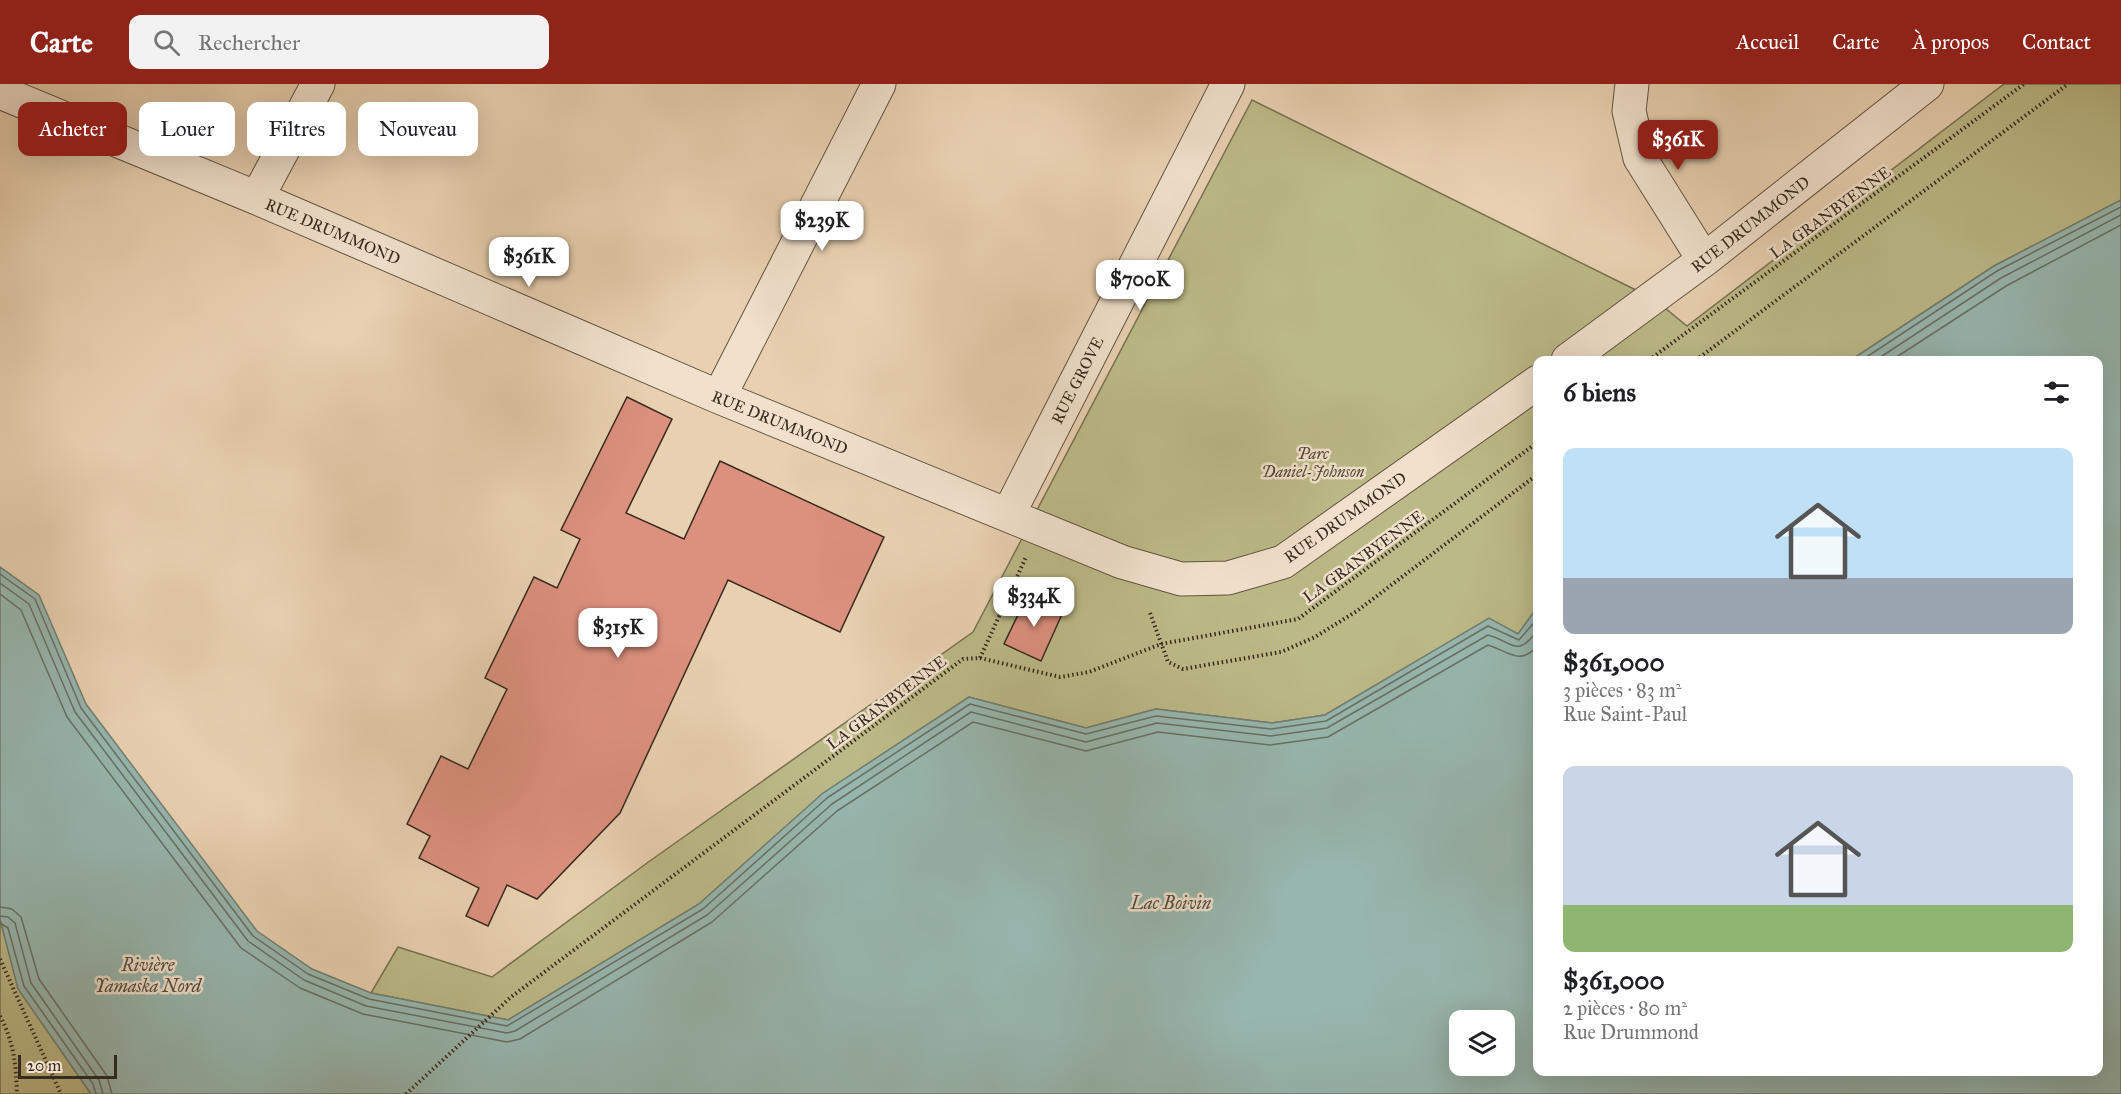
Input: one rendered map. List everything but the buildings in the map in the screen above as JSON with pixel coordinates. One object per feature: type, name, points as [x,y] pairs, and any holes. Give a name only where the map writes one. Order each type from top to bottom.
[{"type":"street","points":[[257,198],[318,84]]},
{"type":"street","points":[[719,398],[879,84]]},
{"type":"street","name":"RUE GROVE","points":[[1008,515],[1228,84]]},
{"type":"street","points":[[1632,84],[1629,111],[1640,158],[1704,260]]},
{"type":"street","name":"RUE DRUMMOND","points":[[1573,356],[1704,260],[1927,84]]},
{"type":"street","name":"RUE DRUMMOND","points":[[0,92],[257,198],[719,398],[1122,562],[1181,579],[1228,578],[1283,562],[1533,386]]},
{"type":"path","name":"LA GRANBYENNE","points":[[1654,356],[2024,84]]},
{"type":"path","points":[[1701,356],[2068,84]]},
{"type":"path","name":"LA GRANBYENNE","points":[[406,1094],[511,998],[963,659],[980,658],[1060,676],[1089,672],[1161,644],[1298,618],[1533,446]]},
{"type":"path","points":[[1150,613],[1168,662],[1182,669],[1281,652],[1315,637],[1358,610],[1533,478]]},
{"type":"path","points":[[980,658],[1029,550]]},
{"type":"path","points":[[0,959],[61,1094]]},
{"type":"path","points":[[0,1016],[9,1033],[16,1061],[16,1094]]},
{"type":"green space","name":"Parc Daniel-Johnson","points":[[2004,84],[2121,84],[2121,200],[1994,266],[1857,356],[1533,356],[1533,613],[1518,634],[1489,619],[1325,715],[1272,723],[1156,709],[1086,728],[969,697],[824,793],[699,904],[508,1020],[371,993],[398,947],[492,977],[647,863],[973,632],[1252,100],[1654,299],[1687,326]]},
{"type":"green space","points":[[0,919],[19,989],[91,1094],[0,1094]]},
{"type":"water","name":"Lac Boivin","points":[[2121,200],[2121,1094],[91,1094],[18,989],[0,919],[0,567],[39,595],[86,704],[257,931],[312,969],[371,993],[508,1020],[699,904],[823,793],[969,697],[1086,728],[1156,709],[1272,723],[1325,715],[1489,618],[1518,634],[1533,613],[1533,1076],[2103,1076],[2103,356],[1857,356],[1994,266]]},
{"type":"water label","name":"Rivière Yamaska Nord","points":[[148,975]]}]
